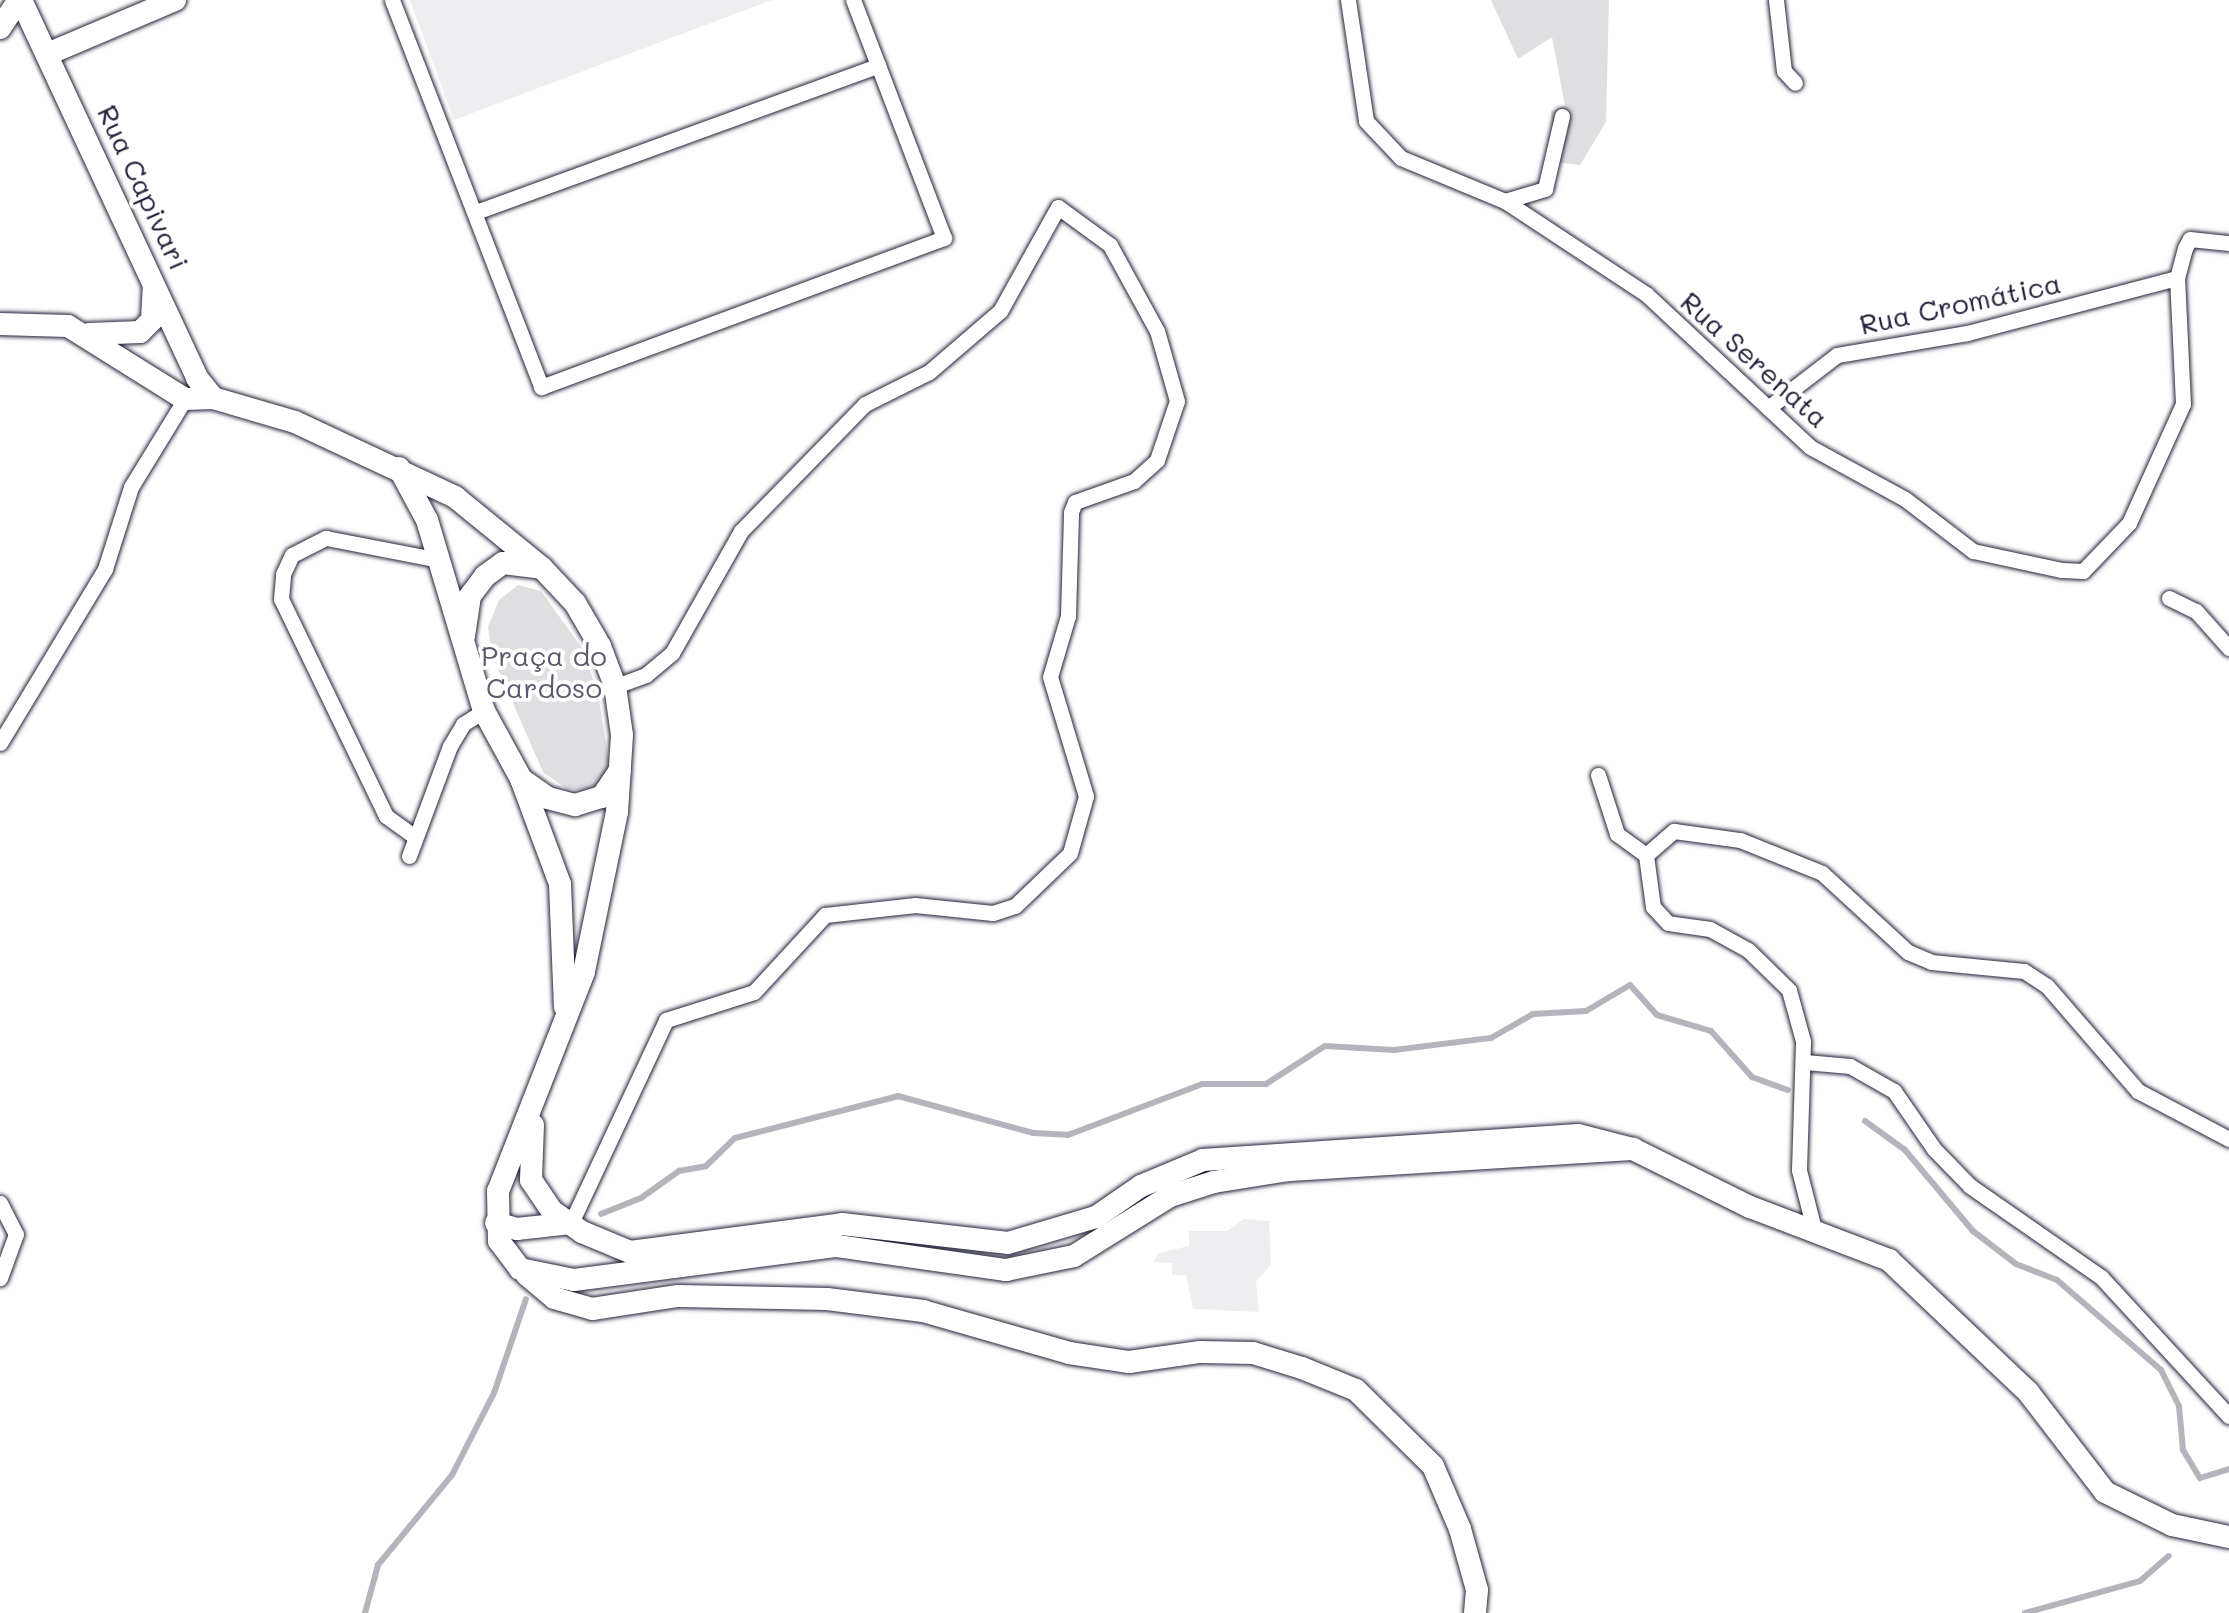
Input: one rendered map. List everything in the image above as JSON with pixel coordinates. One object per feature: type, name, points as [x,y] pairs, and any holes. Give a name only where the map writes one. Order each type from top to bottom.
[{"type":"street","points":[[0,28],[20,0]]},
{"type":"street","name":"Rua Capivari","points":[[20,0],[50,53],[196,378],[213,398]]},
{"type":"street","points":[[50,53],[175,0]]},
{"type":"street","points":[[392,0],[542,387],[944,238],[853,0]]},
{"type":"street","name":"Rua Serenata","points":[[1348,0],[1361,103],[1374,134],[1401,158],[1505,201],[1646,294],[1810,447],[1904,499],[1972,551],[2083,571],[2129,523],[2183,404],[2178,278]]},
{"type":"street","points":[[1776,0],[1784,71],[1795,83]]},
{"type":"street","points":[[476,212],[878,66]]},
{"type":"street","points":[[1505,201],[1545,189],[1562,116]]},
{"type":"street","points":[[577,1228],[666,1020],[754,992],[825,916],[915,905],[993,912],[1015,906],[1070,853],[1086,796],[1050,677],[1068,616],[1071,512],[1075,502],[1134,480],[1157,460],[1177,402],[1139,290],[1110,245],[1058,208],[1000,311],[930,372],[866,404],[741,531],[672,653],[646,674],[615,686]]},
{"type":"street","points":[[2178,278],[2190,239],[2229,242]]},
{"type":"street","points":[[86,334],[140,332],[156,304],[154,278]]},
{"type":"street","name":"Rua Cromática","points":[[1768,408],[1838,355],[1967,333],[2178,278]]},
{"type":"street","points":[[0,324],[68,326],[186,399],[213,398],[296,422],[399,468],[454,497],[542,568],[575,603],[615,686],[621,769],[598,922],[544,1076],[504,1174],[496,1223],[499,1242],[520,1269],[554,1298],[592,1309],[661,1299],[826,1300],[923,1312],[1068,1353],[1129,1362],[1200,1352],[1253,1353],[1302,1368],[1356,1390],[1434,1466],[1460,1529],[1477,1590],[1475,1613]]},
{"type":"street","points":[[0,743],[107,567],[131,487],[186,399]]},
{"type":"street","points":[[399,468],[439,560],[484,710],[521,779],[560,884],[565,1018]]},
{"type":"street","points":[[414,838],[386,816],[281,599],[292,555],[326,538],[439,560]]},
{"type":"street","points":[[464,642],[470,596],[485,576],[504,564],[542,568]]},
{"type":"street","points":[[2169,598],[2196,611],[2229,648]]},
{"type":"street","points":[[409,856],[450,746],[463,724],[484,710]]},
{"type":"street","points":[[521,779],[548,798],[575,804],[602,796],[621,769]]},
{"type":"street","points":[[1598,775],[1617,834],[1646,855]]},
{"type":"street","points":[[1814,1229],[1800,1170],[1805,1062],[1799,1017],[1780,978],[1710,929],[1668,923],[1645,889],[1646,855],[1674,831],[1740,840],[1822,874],[1908,952],[1931,962],[2024,971],[2047,986],[2138,1091],[2229,1140]]},
{"type":"street","points":[[1805,1062],[1850,1066],[1894,1091],[1934,1149],[1970,1186],[2100,1276],[2229,1416]]},
{"type":"street","points":[[544,1076],[530,1135],[530,1180],[552,1210],[625,1267]]},
{"type":"street","points":[[520,1269],[550,1280],[842,1224],[1008,1243],[1096,1217],[1141,1186],[1203,1160],[1578,1143],[1633,1149],[1750,1207],[1889,1260],[2028,1392],[2105,1492],[2172,1525],[2229,1537]]},
{"type":"street","points":[[504,1174],[530,1180]]},
{"type":"street","points":[[0,1203],[16,1234],[0,1278]]},
{"type":"street","points":[[496,1223],[517,1230],[577,1228]]},
{"type":"street","points":[[625,1267],[623,1288],[661,1299]]},
{"type":"shaded area","points":[[410,0],[772,0],[454,120]]},
{"type":"shaded area","points":[[1244,1219],[1269,1221],[1271,1265],[1256,1281],[1259,1312],[1193,1309],[1186,1275],[1172,1275],[1172,1263],[1153,1262],[1159,1253],[1189,1246],[1189,1231],[1227,1231]]},
{"type":"green space","points":[[1491,0],[1609,0],[1606,122],[1580,165],[1555,162],[1551,111],[1565,106],[1552,37],[1518,59]]},
{"type":"green space","name":"Praça do Cardoso","points":[[518,585],[541,591],[582,648],[598,693],[610,769],[591,790],[567,789],[543,772],[492,655],[488,627],[499,600]]},
{"type":"waterway","points":[[601,1214],[641,1198],[679,1171],[706,1166],[735,1138],[898,1096],[1033,1133],[1068,1135],[1202,1084],[1266,1084],[1325,1046],[1394,1050],[1491,1038],[1533,1014],[1586,1011],[1630,985],[1657,1015],[1711,1031],[1752,1077],[1788,1090]]},
{"type":"waterway","points":[[1865,1121],[1905,1150],[1973,1231],[2016,1264],[2057,1280],[2161,1370],[2179,1406],[2183,1450],[2200,1478],[2229,1469]]},
{"type":"waterway","points":[[365,1613],[378,1565],[452,1475],[494,1393],[526,1299]]},
{"type":"waterway","points":[[2025,1613],[2140,1581],[2169,1556]]}]
